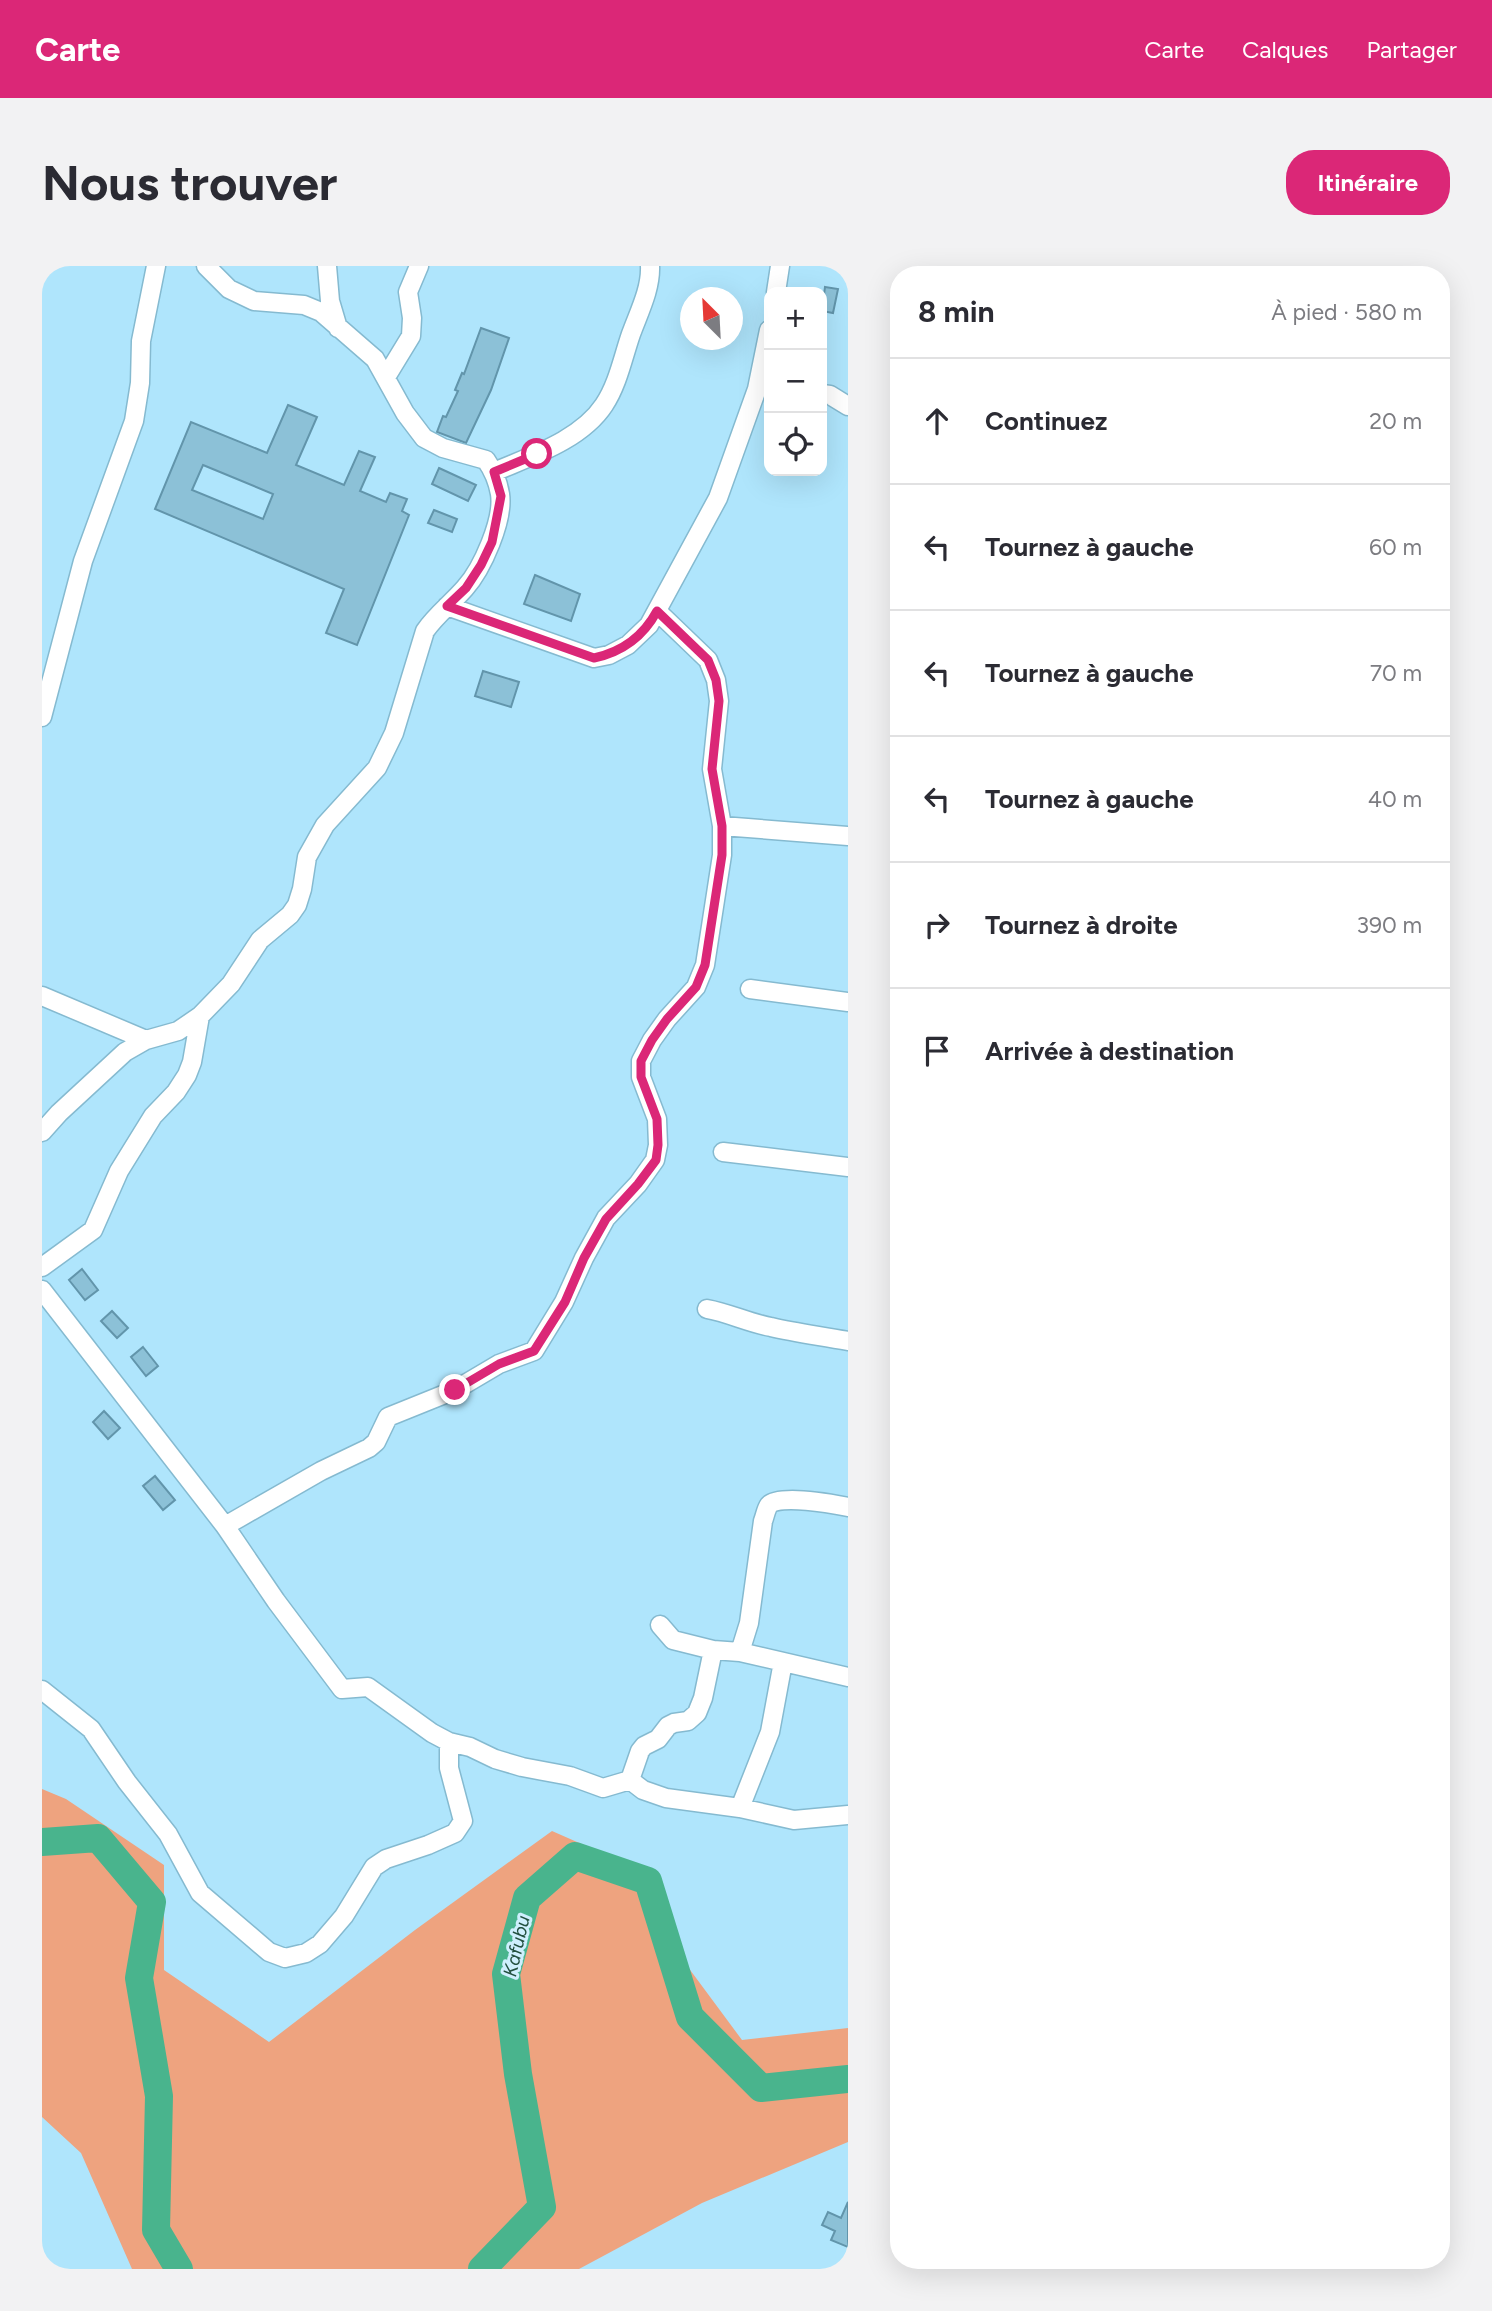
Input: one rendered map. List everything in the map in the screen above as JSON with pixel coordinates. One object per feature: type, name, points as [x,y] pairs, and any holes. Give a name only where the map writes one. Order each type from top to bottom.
[{"type":"street","points":[[42,717],[83,561],[134,421],[140,383],[141,341],[156,266]]},
{"type":"street","points":[[42,1132],[125,1052],[146,1040],[178,1031],[200,1016],[231,984],[260,940],[290,915],[297,905],[307,857],[325,825],[377,768],[394,733],[425,631],[433,619],[466,588],[481,565],[492,542],[501,496],[494,472],[486,460],[443,448],[424,438],[405,412],[375,359],[321,312],[304,305],[254,302],[229,289],[206,266]]},
{"type":"street","points":[[327,266],[330,301],[338,328]]},
{"type":"street","points":[[386,377],[411,335],[412,317],[408,292],[419,266]]},
{"type":"street","points":[[494,472],[567,438],[594,418],[614,386],[648,286],[650,266]]},
{"type":"street","points":[[777,287],[780,266]]},
{"type":"street","points":[[447,606],[594,658],[609,655],[628,645],[649,625],[718,498],[763,391],[767,350]]},
{"type":"street","points":[[827,395],[848,406]]},
{"type":"street","points":[[225,1526],[321,1471],[369,1448],[376,1442],[388,1417],[455,1390],[499,1364],[534,1351],[565,1302],[584,1258],[606,1219],[656,1160],[657,1119],[641,1077],[641,1061],[667,1019],[696,987],[705,965],[722,855],[722,826],[712,769],[719,701],[716,680],[708,660],[657,611]]},
{"type":"street","points":[[722,826],[848,836]]},
{"type":"street","points":[[750,989],[848,1002]]},
{"type":"street","points":[[42,996],[146,1040]]},
{"type":"street","points":[[42,1267],[93,1230],[119,1171],[153,1116],[187,1076],[200,1016]]},
{"type":"street","points":[[723,1152],[848,1167]]},
{"type":"street","points":[[42,1290],[225,1526],[276,1601],[342,1689],[368,1687],[432,1734],[495,1759],[570,1776],[603,1788],[630,1780]]},
{"type":"street","points":[[707,1309],[771,1327],[848,1341]]},
{"type":"street","points":[[740,1652],[749,1623],[763,1521],[768,1506],[776,1500],[791,1500],[848,1507]]},
{"type":"street","points":[[660,1625],[673,1640],[848,1676]]},
{"type":"street","points":[[630,1780],[644,1746],[658,1739],[668,1726],[688,1721],[697,1713],[703,1698],[713,1650]]},
{"type":"street","points":[[740,1808],[769,1732],[783,1662]]},
{"type":"street","points":[[42,1690],[72,1712],[98,1738],[127,1782],[168,1834],[200,1893],[269,1952],[285,1958],[306,1953],[320,1944],[344,1916],[374,1867],[386,1859],[428,1845],[460,1828],[463,1821],[449,1768],[449,1742]]},
{"type":"street","points":[[630,1780],[643,1790],[666,1798],[740,1808],[794,1820],[848,1815]]},
{"type":"shaded area","points":[[42,1789],[66,1799],[164,1865],[164,1970],[269,2042],[415,1930],[552,1831],[618,1860],[662,1932],[742,2040],[848,2028],[848,2142],[702,2203],[579,2269],[132,2269],[81,2153],[42,2117]]},
{"type":"building","points":[[827,287],[838,289],[833,313],[827,312]]},
{"type":"building","points":[[481,328],[509,338],[491,390],[466,443],[437,432],[458,391],[455,390],[462,373],[464,374]]},
{"type":"building","points":[[288,405],[317,417],[296,465],[344,485],[359,451],[375,457],[360,491],[386,502],[390,493],[407,499],[402,511],[409,515],[357,645],[326,633],[344,589],[155,509],[191,422],[267,453]],"holes":[[[203,465],[273,494],[263,519],[192,490]]]},
{"type":"building","points":[[439,468],[476,485],[468,501],[432,484]]},
{"type":"building","points":[[434,510],[457,519],[452,532],[428,523]]},
{"type":"building","points":[[535,575],[580,594],[571,621],[524,604]]},
{"type":"building","points":[[483,671],[519,682],[511,707],[475,696]]},
{"type":"building","points":[[82,1269],[98,1290],[85,1300],[69,1280]]},
{"type":"building","points":[[112,1311],[128,1328],[117,1338],[101,1321]]},
{"type":"building","points":[[143,1347],[158,1366],[146,1376],[131,1357]]},
{"type":"building","points":[[104,1411],[120,1428],[108,1439],[93,1422]]},
{"type":"building","points":[[155,1476],[175,1500],[163,1510],[143,1486]]},
{"type":"building","points":[[848,2202],[848,2247],[831,2240],[835,2231],[822,2225],[828,2212],[841,2218]]},
{"type":"waterway","name":"Kafubu","points":[[42,1842],[98,1838],[152,1902],[139,1978],[159,2096],[156,2230],[179,2269]]},
{"type":"waterway","name":"Kafubu","points":[[482,2269],[542,2207],[518,2074],[506,1974],[527,1898],[575,1856],[648,1881],[690,2017],[761,2088],[848,2079]]},
{"type":"route","points":[[455,1390],[499,1364],[534,1351],[565,1302],[584,1258],[612,1209],[638,1184],[656,1160],[657,1119],[641,1077],[641,1061],[667,1019],[696,987],[705,965],[722,855],[722,826],[712,769],[719,701],[716,680],[708,660],[657,611],[649,625],[628,645],[609,655],[594,658],[447,606],[466,588],[492,542],[501,496],[494,472],[537,454]]}]
